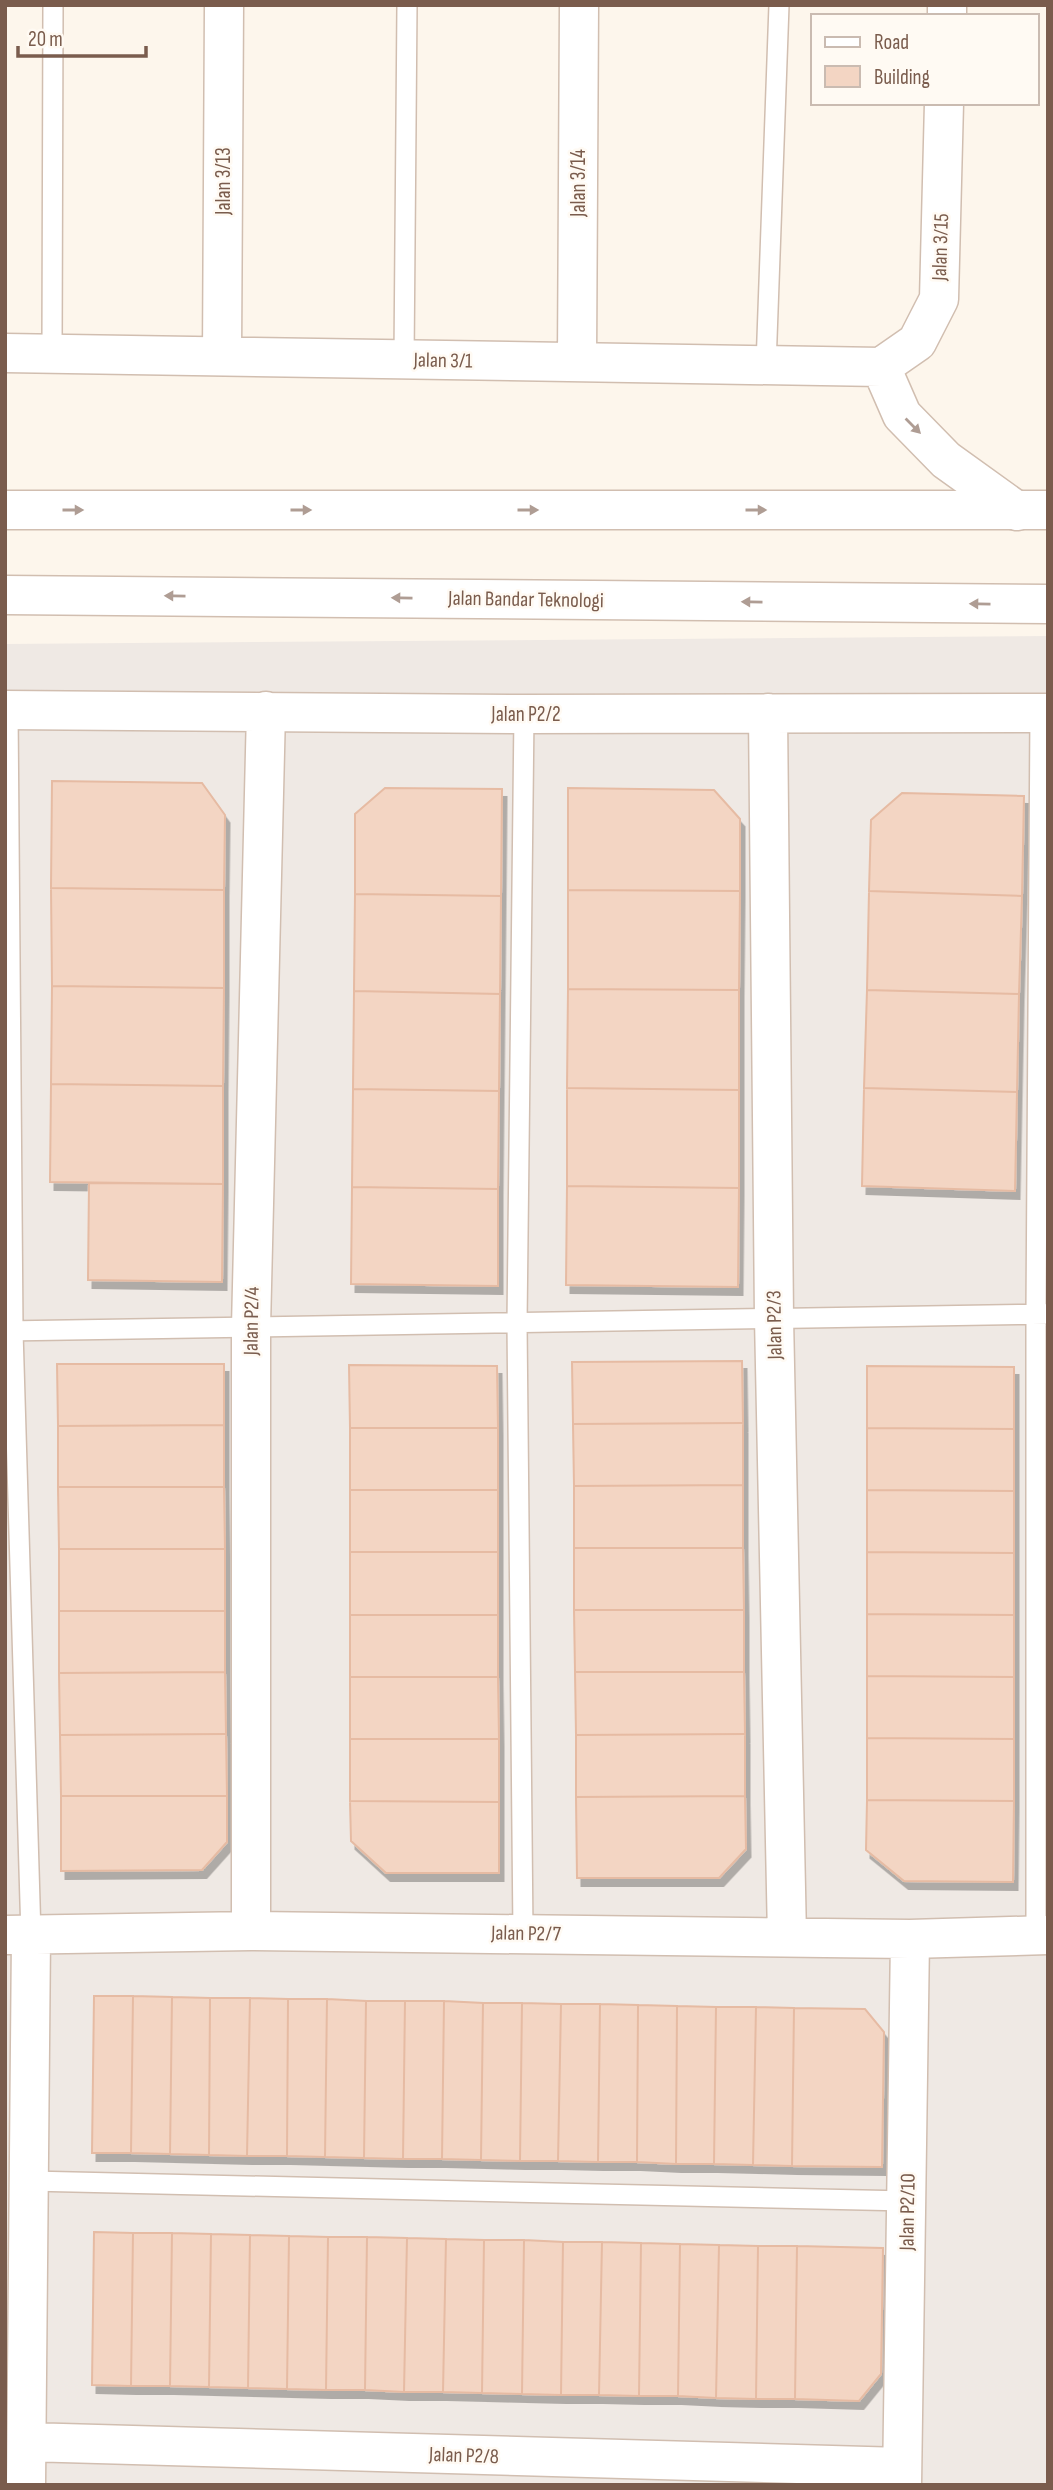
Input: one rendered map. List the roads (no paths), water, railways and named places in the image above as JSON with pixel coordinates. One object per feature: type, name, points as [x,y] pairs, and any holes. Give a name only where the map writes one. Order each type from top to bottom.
[{"type":"street","name":"Jalan 3/13","points":[[222,356],[224,5]]},
{"type":"street","name":"Jalan 3/14","points":[[578,361],[579,5]]},
{"type":"street","name":"Jalan 3/15","points":[[881,367],[917,342],[939,299],[944,105]]},
{"type":"street","name":"Jalan 3/1","points":[[5,353],[881,367]]},
{"type":"street","points":[[881,367],[902,415],[946,460],[1032,510]]},
{"type":"street","points":[[5,510],[1032,510]]},
{"type":"street","name":"Jalan Bandar Teknologi","points":[[5,595],[1048,604]]},
{"type":"street","name":"Jalan P2/2","points":[[6,710],[524,714],[1044,713]]},
{"type":"street","name":"Jalan P2/4","points":[[251,1931],[251,1326],[266,711]]},
{"type":"street","name":"Jalan P2/3","points":[[768,713],[774,1318],[787,1937]]},
{"type":"street","name":"Jalan P2/7","points":[[18,1935],[251,1931],[910,1939],[1042,1935]]},
{"type":"street","points":[[18,1935],[30,2181],[26,2485]]},
{"type":"street","name":"Jalan P2/10","points":[[902,2476],[910,1939]]},
{"type":"street","name":"Jalan P2/8","points":[[27,2442],[902,2476]]},
{"type":"lane","points":[[52,354],[53,5]]},
{"type":"lane","points":[[404,359],[407,5]]},
{"type":"lane","points":[[766,366],[779,5]]},
{"type":"lane","points":[[6,710],[9,1331],[18,1935]]},
{"type":"lane","points":[[1042,1935],[1044,713]]},
{"type":"lane","points":[[523,1933],[517,1323],[524,714]]},
{"type":"lane","points":[[9,1331],[1042,1314]]},
{"type":"lane","points":[[30,2181],[907,2201]]}]
